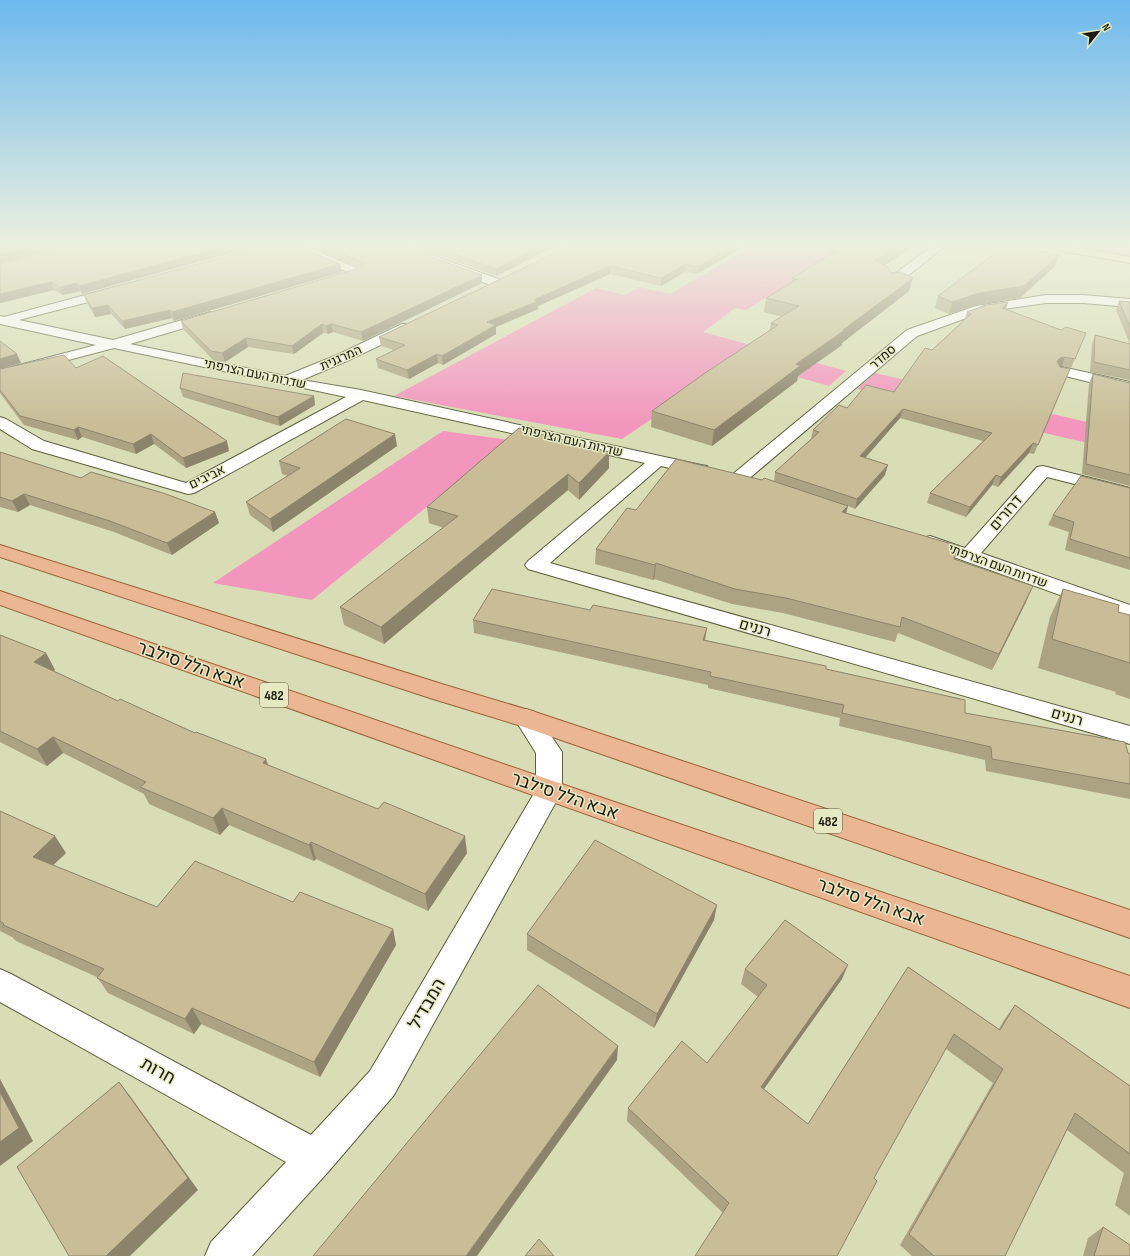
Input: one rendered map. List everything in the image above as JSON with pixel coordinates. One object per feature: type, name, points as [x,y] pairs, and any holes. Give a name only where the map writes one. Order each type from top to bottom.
[{"type":"main road","name":"482","points":[[0,551],[526,718],[1130,924]]},
{"type":"main road","name":"אבא הלל סילבר","points":[[0,598],[549,791],[1130,992]]},
{"type":"street","points":[[5,323],[64,306]]},
{"type":"street","name":"סמדר","points":[[734,477],[912,333],[981,309],[1002,306]]},
{"type":"street","points":[[0,374],[114,344],[220,313]]},
{"type":"street","name":"המרגנית","points":[[286,381],[342,358],[420,320]]},
{"type":"street","name":"שדרות העם הצרפתי","points":[[5,323],[361,395],[734,477]]},
{"type":"street","points":[[1062,371],[1130,387]]},
{"type":"street","name":"אביבים","points":[[0,422],[38,445],[188,489],[361,395]]},
{"type":"street","name":"רננים","points":[[657,460],[535,565],[1130,735]]},
{"type":"street","name":"דרורים","points":[[969,555],[1043,470],[1130,493]]},
{"type":"street","name":"שדרות העם הצרפתי","points":[[917,538],[969,555],[1130,613]]},
{"type":"street","name":"המבדיל","points":[[225,1256],[315,1159],[382,1083],[549,791],[549,752],[526,718]]},
{"type":"street","name":"חרות","points":[[0,985],[289,1142],[315,1159]]},
{"type":"shaded area","points":[[563,306],[753,306],[746,310],[735,308],[703,332],[846,371],[829,386],[738,360],[622,439],[394,396]]},
{"type":"shaded area","points":[[875,373],[1130,432],[1130,453],[857,389]]},
{"type":"shaded area","points":[[443,431],[509,440],[312,600],[213,583]]},
{"type":"building","points":[[91,306],[105,306],[92,308]]},
{"type":"building","points":[[109,306],[194,306],[172,312],[170,310],[122,321]]},
{"type":"building","points":[[233,306],[417,306],[361,332],[331,324],[326,326],[322,324],[292,346],[246,338],[222,353],[211,351],[181,321]]},
{"type":"building","points":[[445,306],[527,306],[487,322],[496,325],[442,356],[437,354],[407,370],[376,359],[405,345],[379,337]]},
{"type":"building","points":[[797,306],[876,306],[843,330],[845,330],[796,364],[800,366],[714,430],[652,411],[708,371],[778,325],[771,323],[799,306]]},
{"type":"building","points":[[984,306],[1004,306],[1002,308],[1061,330],[1066,327],[1086,333],[1075,359],[1065,357],[1060,358],[1057,361],[1060,367],[1070,369],[1038,445],[1033,443],[1001,477],[996,475],[970,507],[930,493],[992,433],[903,409],[860,456],[888,465],[857,499],[775,472],[819,432],[813,430],[839,405],[847,408],[866,385],[894,392],[925,348],[932,350],[971,314],[967,312]]},
{"type":"building","points":[[1121,306],[1130,306],[1130,327]]},
{"type":"building","points":[[1095,335],[1130,344],[1130,370],[1094,362]]},
{"type":"building","points":[[0,341],[17,354],[0,359]]},
{"type":"building","points":[[64,355],[76,368],[103,356],[227,441],[183,458],[151,434],[133,444],[78,427],[74,430],[20,416],[0,390],[0,369]]},
{"type":"building","points":[[183,373],[314,396],[278,417],[180,388]]},
{"type":"building","points":[[1093,374],[1130,383],[1130,475],[1086,464]]},
{"type":"building","points":[[346,419],[395,434],[270,519],[246,502],[300,468],[279,461]]},
{"type":"building","points":[[519,428],[609,452],[579,483],[568,474],[381,627],[340,607],[458,516],[427,507]]},
{"type":"building","points":[[0,452],[81,478],[91,472],[163,493],[215,512],[167,543],[110,521],[24,494],[12,501],[0,497]]},
{"type":"building","points":[[676,459],[762,480],[764,478],[848,506],[842,512],[959,546],[954,559],[1033,586],[999,654],[902,617],[900,627],[786,598],[735,589],[656,563],[655,565],[596,549],[627,508],[636,510]]},
{"type":"building","points":[[1081,476],[1130,488],[1130,558],[1070,539],[1074,522],[1053,515]]},
{"type":"building","points":[[492,589],[590,610],[593,605],[707,628],[703,640],[826,666],[826,669],[965,700],[965,713],[1125,742],[1128,753],[1130,754],[1130,784],[992,759],[991,747],[842,713],[844,705],[710,676],[711,672],[473,620]]},
{"type":"building","points":[[1063,589],[1119,605],[1118,612],[1130,615],[1130,663],[1052,639]]},
{"type":"building","points":[[0,635],[46,653],[34,662],[118,701],[120,699],[195,733],[196,732],[266,759],[263,763],[378,809],[384,802],[465,836],[425,894],[311,842],[309,845],[222,808],[213,818],[140,787],[146,782],[53,737],[37,749],[0,731]]},
{"type":"building","points":[[0,811],[55,836],[33,857],[157,907],[195,861],[293,902],[300,892],[393,929],[314,1062],[192,1008],[185,1019],[97,978],[104,969],[3,925],[4,924],[0,921]]},
{"type":"building","points":[[595,840],[717,905],[657,1014],[527,934]]},
{"type":"building","points":[[785,920],[848,965],[761,1087],[808,1124],[908,967],[1000,1030],[1015,1005],[1130,1086],[1130,1154],[1075,1113],[1005,1256],[934,1256],[909,1234],[1003,1069],[954,1034],[874,1178],[877,1181],[837,1256],[695,1256],[729,1203],[628,1108],[682,1041],[707,1063],[767,985],[745,969]]},
{"type":"building","points":[[538,985],[618,1046],[466,1256],[313,1256]]},
{"type":"building","points":[[119,1082],[188,1178],[106,1256],[69,1256],[17,1167]]},
{"type":"building","points":[[0,1092],[19,1128],[0,1142]]},
{"type":"building","points":[[1103,1227],[1130,1245],[1130,1256],[1094,1256]]},
{"type":"building","points":[[539,1239],[554,1256],[525,1256]]}]
